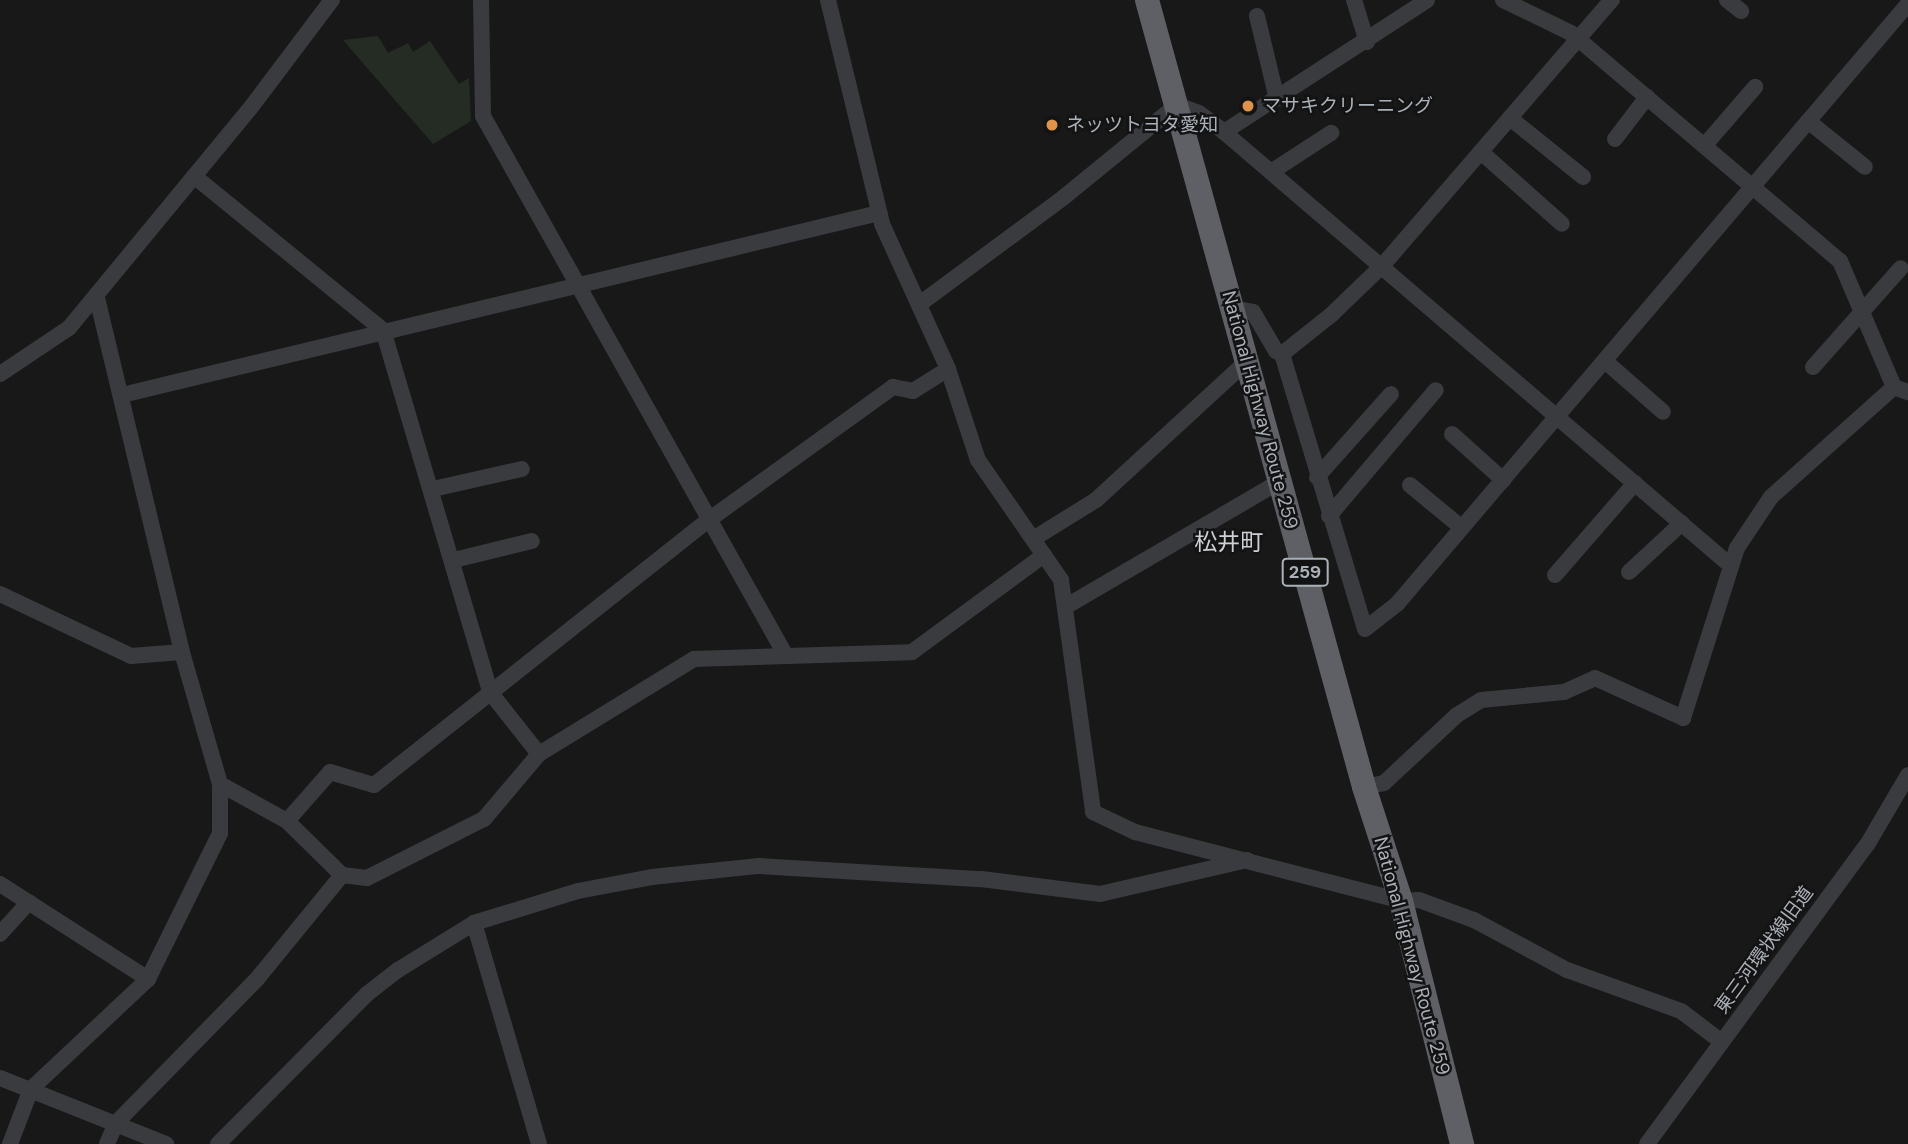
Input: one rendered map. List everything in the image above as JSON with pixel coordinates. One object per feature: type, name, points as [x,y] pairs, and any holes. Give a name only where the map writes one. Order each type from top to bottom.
[{"type":"highway","name":"National Highway Route 259","points":[[1147,0],[1364,787],[1401,901],[1462,1144]]},
{"type":"street","points":[[0,374],[69,328],[194,176],[332,0]]},
{"type":"street","points":[[828,0],[879,213],[948,369],[978,460],[1061,580],[1093,812],[1135,832],[1250,859],[1401,901],[1419,900],[1474,920],[1567,970],[1681,1011],[1722,1042]]},
{"type":"street","points":[[1354,0],[1367,42]]},
{"type":"street","points":[[1224,132],[1367,42],[1405,7],[1427,0]]},
{"type":"street","points":[[1282,354],[1382,266],[1612,0]]},
{"type":"street","points":[[1727,0],[1741,11]]},
{"type":"street","points":[[483,1],[483,116],[582,285],[786,656]]},
{"type":"street","points":[[1364,787],[1384,783],[1457,715],[1481,700],[1564,692],[1594,678],[1683,718],[1737,548],[1770,497],[1901,389],[1840,261],[1579,40],[1513,2]]},
{"type":"street","points":[[1231,308],[1253,312],[1276,351],[1282,354],[1317,459],[1317,477],[1365,629],[1397,604],[1908,4]]},
{"type":"street","points":[[1257,16],[1277,99]]},
{"type":"street","points":[[1705,145],[1755,87]]},
{"type":"street","points":[[1615,139],[1647,96]]},
{"type":"street","points":[[920,303],[1064,197],[1177,105],[1199,113],[1224,132],[1731,566]]},
{"type":"street","points":[[1510,118],[1584,177]]},
{"type":"street","points":[[1808,121],[1864,166]]},
{"type":"street","points":[[1272,172],[1331,133]]},
{"type":"street","points":[[1481,152],[1562,224]]},
{"type":"street","points":[[194,176],[383,330],[454,560],[490,692],[539,754]]},
{"type":"street","points":[[122,395],[383,330],[879,213]]},
{"type":"street","points":[[1813,367],[1901,268]]},
{"type":"street","points":[[10,1144],[31,1089],[148,979],[220,833],[220,784],[182,652],[96,295]]},
{"type":"street","points":[[1605,360],[1664,412]]},
{"type":"street","points":[[1033,539],[1096,500],[1246,362]]},
{"type":"street","points":[[287,821],[330,772],[374,785],[710,519],[893,387],[913,391],[948,369]]},
{"type":"street","points":[[1329,516],[1436,390]]},
{"type":"street","points":[[1317,477],[1391,394]]},
{"type":"street","points":[[1452,434],[1503,480]]},
{"type":"street","points":[[433,489],[522,469]]},
{"type":"street","points":[[1065,607],[1279,482]]},
{"type":"street","points":[[1555,575],[1634,483]]},
{"type":"street","points":[[1410,485],[1462,528]]},
{"type":"street","points":[[1629,572],[1682,523]]},
{"type":"street","points":[[454,560],[532,541]]},
{"type":"street","points":[[220,784],[287,821],[342,875],[367,878],[484,819],[539,754],[694,659],[912,652],[1044,555]]},
{"type":"street","points":[[0,594],[131,656],[182,652]]},
{"type":"street","name":"東三河環状線旧道","points":[[1647,1144],[1867,845],[1908,775]]},
{"type":"street","points":[[218,1144],[367,994],[426,950],[474,923],[578,891],[652,877],[759,866],[981,879],[1100,894],[1250,859]]},
{"type":"street","points":[[107,1144],[117,1123],[257,979],[342,875]]},
{"type":"street","points":[[0,884],[148,979]]},
{"type":"street","points":[[0,934],[29,902]]},
{"type":"street","points":[[474,923],[539,1144]]},
{"type":"street","points":[[0,1078],[166,1144]]},
{"type":"shaded area","points":[[378,36],[388,53],[408,43],[413,52],[430,41],[459,84],[469,78],[471,121],[433,144],[343,40]]},
{"type":"place","name":"マサキクリーニング","points":[[1248,106]]},
{"type":"place","name":"ネッツトヨタ愛知","points":[[1052,125]]},
{"type":"district","name":"松井町","points":[[1229,542]]}]
